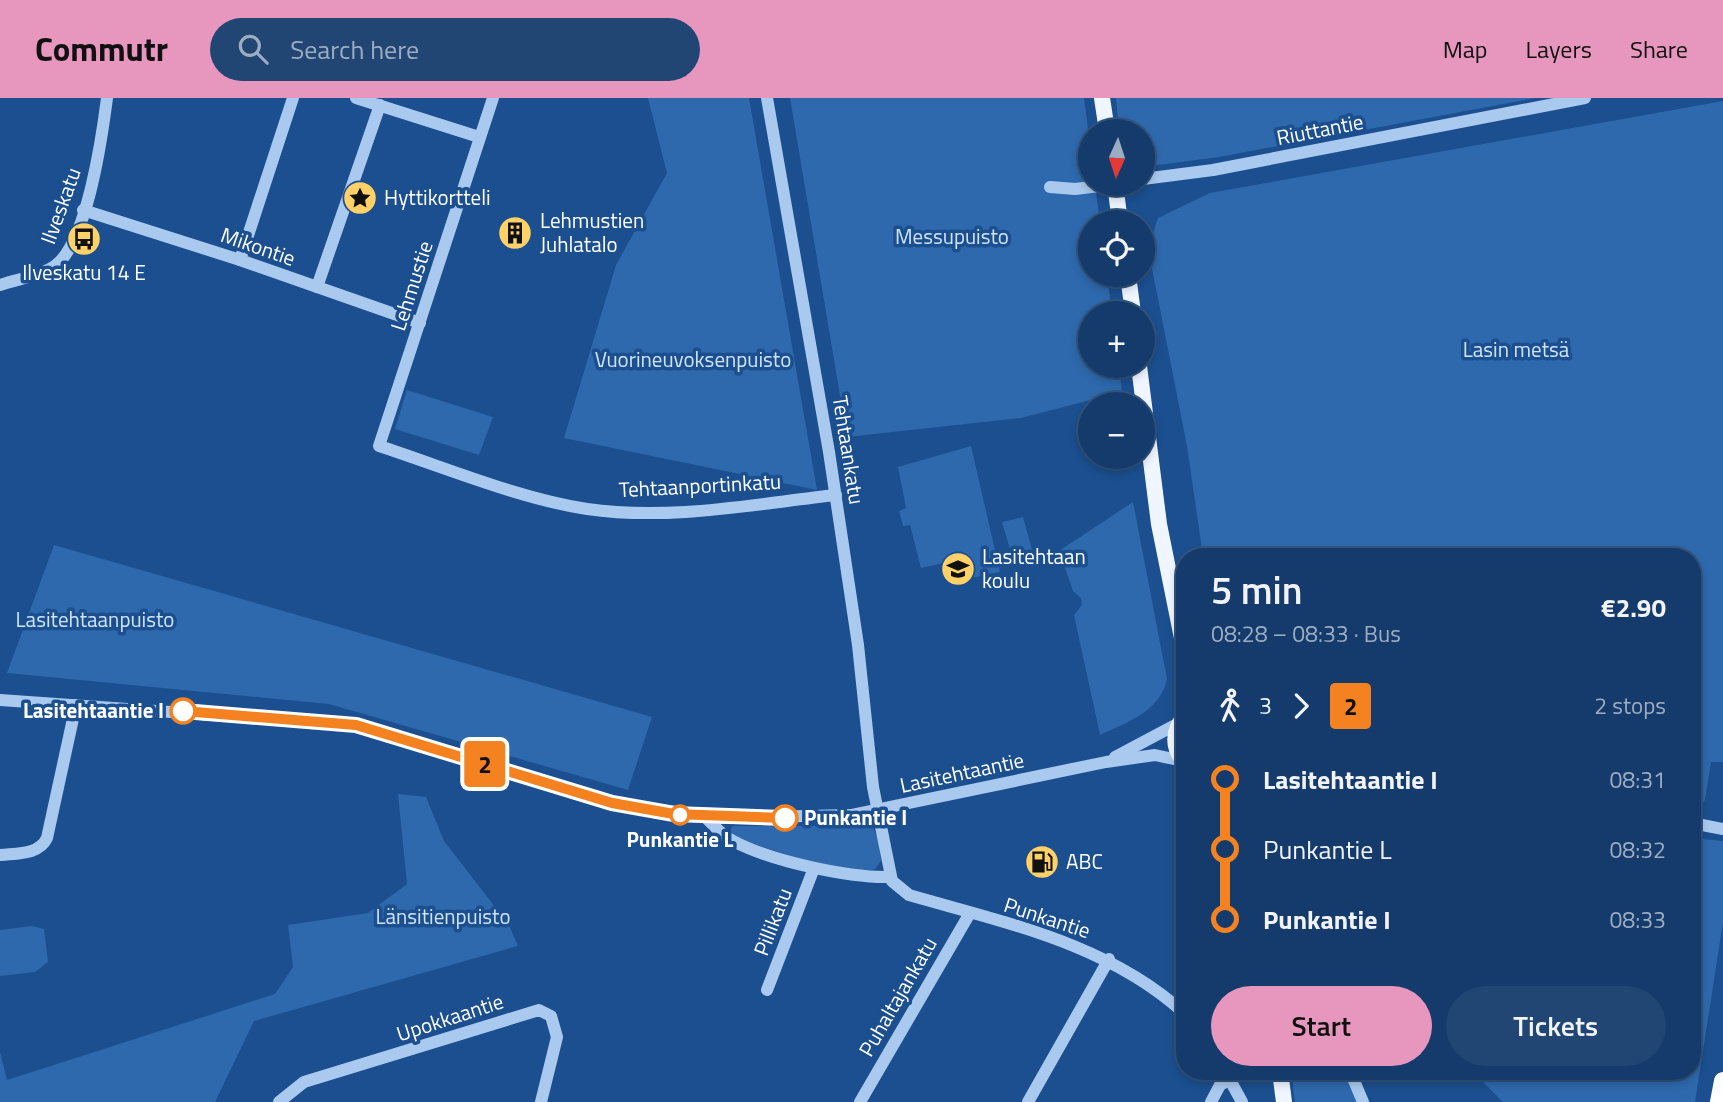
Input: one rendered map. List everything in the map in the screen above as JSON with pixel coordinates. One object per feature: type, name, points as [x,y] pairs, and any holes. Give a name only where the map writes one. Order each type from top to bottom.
[{"type":"highway","points":[[1719,1102],[1723,1081]]},
{"type":"main road","points":[[1102,98],[1105,119]]},
{"type":"main road","points":[[1141,378],[1159,524],[1176,606]]},
{"type":"main road","points":[[1281,1080],[1284,1102]]},
{"type":"street","name":"Ilveskatu","points":[[0,285],[50,270],[66,254],[83,210],[100,150],[107,98]]},
{"type":"street","points":[[240,260],[293,98]]},
{"type":"street","points":[[356,98],[479,137]]},
{"type":"street","name":"Lehmustie","points":[[379,446],[493,98]]},
{"type":"street","name":"Tehtaankatu","points":[[767,98],[836,495],[879,811]]},
{"type":"street","name":"Riuttantie","points":[[1155,177],[1213,170],[1585,98]]},
{"type":"street","points":[[317,287],[380,105]]},
{"type":"street","points":[[1050,187],[1078,189]]},
{"type":"street","name":"Mikontie","points":[[83,210],[240,260],[420,323]]},
{"type":"street","name":"Tehtaanportinkatu","points":[[379,446],[564,504],[632,513],[735,507],[836,495]]},
{"type":"street","name":"Lasitehtaantie","points":[[0,700],[356,725],[612,803],[704,817],[806,818],[879,811],[1106,762],[1156,755],[1176,760]]},
{"type":"street","points":[[0,855],[33,851],[43,846],[76,705]]},
{"type":"street","name":"Lasitehtaantie","points":[[1106,762],[1176,723]]},
{"type":"street","points":[[704,817],[736,843],[814,868],[852,876],[890,877],[879,811]]},
{"type":"street","points":[[1701,825],[1723,829]]},
{"type":"street","name":"Pillikatu","points":[[767,990],[814,868]]},
{"type":"street","name":"Punkantie","points":[[890,877],[894,886],[909,895],[1109,959],[1141,978],[1176,1007]]},
{"type":"street","name":"Puhaltajankatu","points":[[860,1102],[970,913]]},
{"type":"street","points":[[1028,1102],[1109,959]]},
{"type":"street","name":"Upokkaantie","points":[[279,1102],[304,1083],[539,1010],[551,1016],[557,1028],[541,1102]]},
{"type":"street","points":[[1211,1102],[1224,1080]]},
{"type":"street","points":[[1231,1080],[1242,1102]]},
{"type":"street","points":[[1354,1080],[1363,1102]]},
{"type":"green space","name":"Vuorineuvoksenpuisto","points":[[648,98],[749,98],[817,490],[564,438],[616,265],[667,173]]},
{"type":"green space","name":"Messupuisto","points":[[790,98],[1084,98],[1087,119],[1078,119],[1078,196],[1097,196],[1098,210],[1078,210],[1078,287],[1109,287],[1110,301],[1078,301],[1078,378],[1120,378],[1122,392],[1078,392],[1078,403],[1021,418],[847,437]]},
{"type":"green space","points":[[1116,98],[1535,98],[1219,157],[1155,165],[1155,119],[1118,119]]},
{"type":"green space","name":"Lasin metsä","points":[[1723,101],[1723,762],[1711,762],[1705,800],[1701,805],[1701,548],[1202,548],[1187,446],[1155,284],[1155,227],[1158,218],[1210,193]]},
{"type":"green space","points":[[407,390],[493,417],[479,455],[395,429]]},
{"type":"green space","points":[[971,446],[1000,572],[957,581],[952,561],[921,568],[910,525],[903,526],[899,511],[906,508],[898,467]]},
{"type":"green space","points":[[1133,502],[1167,679],[1163,690],[1150,708],[1100,735],[1074,615],[1082,605],[1081,598],[1073,591],[1059,551]]},
{"type":"green space","points":[[1023,517],[1034,557],[1014,563],[1002,522]]},
{"type":"green space","name":"Lasitehtaanpuisto","points":[[54,545],[652,717],[628,790],[329,704],[7,673]]},
{"type":"green space","name":"Länsitienpuisto","points":[[398,794],[426,797],[444,841],[509,925],[518,946],[254,1021],[215,1102],[0,1102],[0,1052],[7,1080],[275,994],[293,967],[288,925],[368,913],[407,884]]},
{"type":"green space","points":[[859,822],[871,824],[878,838],[881,861],[875,869],[865,872],[801,859],[737,839],[729,831],[733,826],[834,826]]},
{"type":"green space","points":[[1701,839],[1723,841],[1723,922],[1701,1063]]},
{"type":"green space","points":[[32,926],[44,929],[48,962],[35,972],[0,976],[0,930]]},
{"type":"green space","points":[[1292,1080],[1354,1080],[1363,1102],[1295,1102]]},
{"type":"green space","points":[[1481,1080],[1698,1080],[1695,1102],[1503,1102]]},
{"type":"bus line","name":"2","points":[[183,711],[356,725],[612,803],[716,818],[785,818]]},
{"type":"place","name":"Hyttikortteli","points":[[360,198]]},
{"type":"place","name":"Lehmustien Juhlatalo","points":[[515,233]]},
{"type":"place","name":"Ilveskatu 14 E","points":[[84,239]]},
{"type":"place","name":"Lasitehtaan koulu","points":[[958,569]]},
{"type":"place","name":"Lasitehtaantie I","points":[[183,711]]},
{"type":"place","name":"Punkantie L","points":[[680,815]]},
{"type":"place","name":"Punkantie I","points":[[785,818]]},
{"type":"place","name":"ABC","points":[[1042,862]]}]
